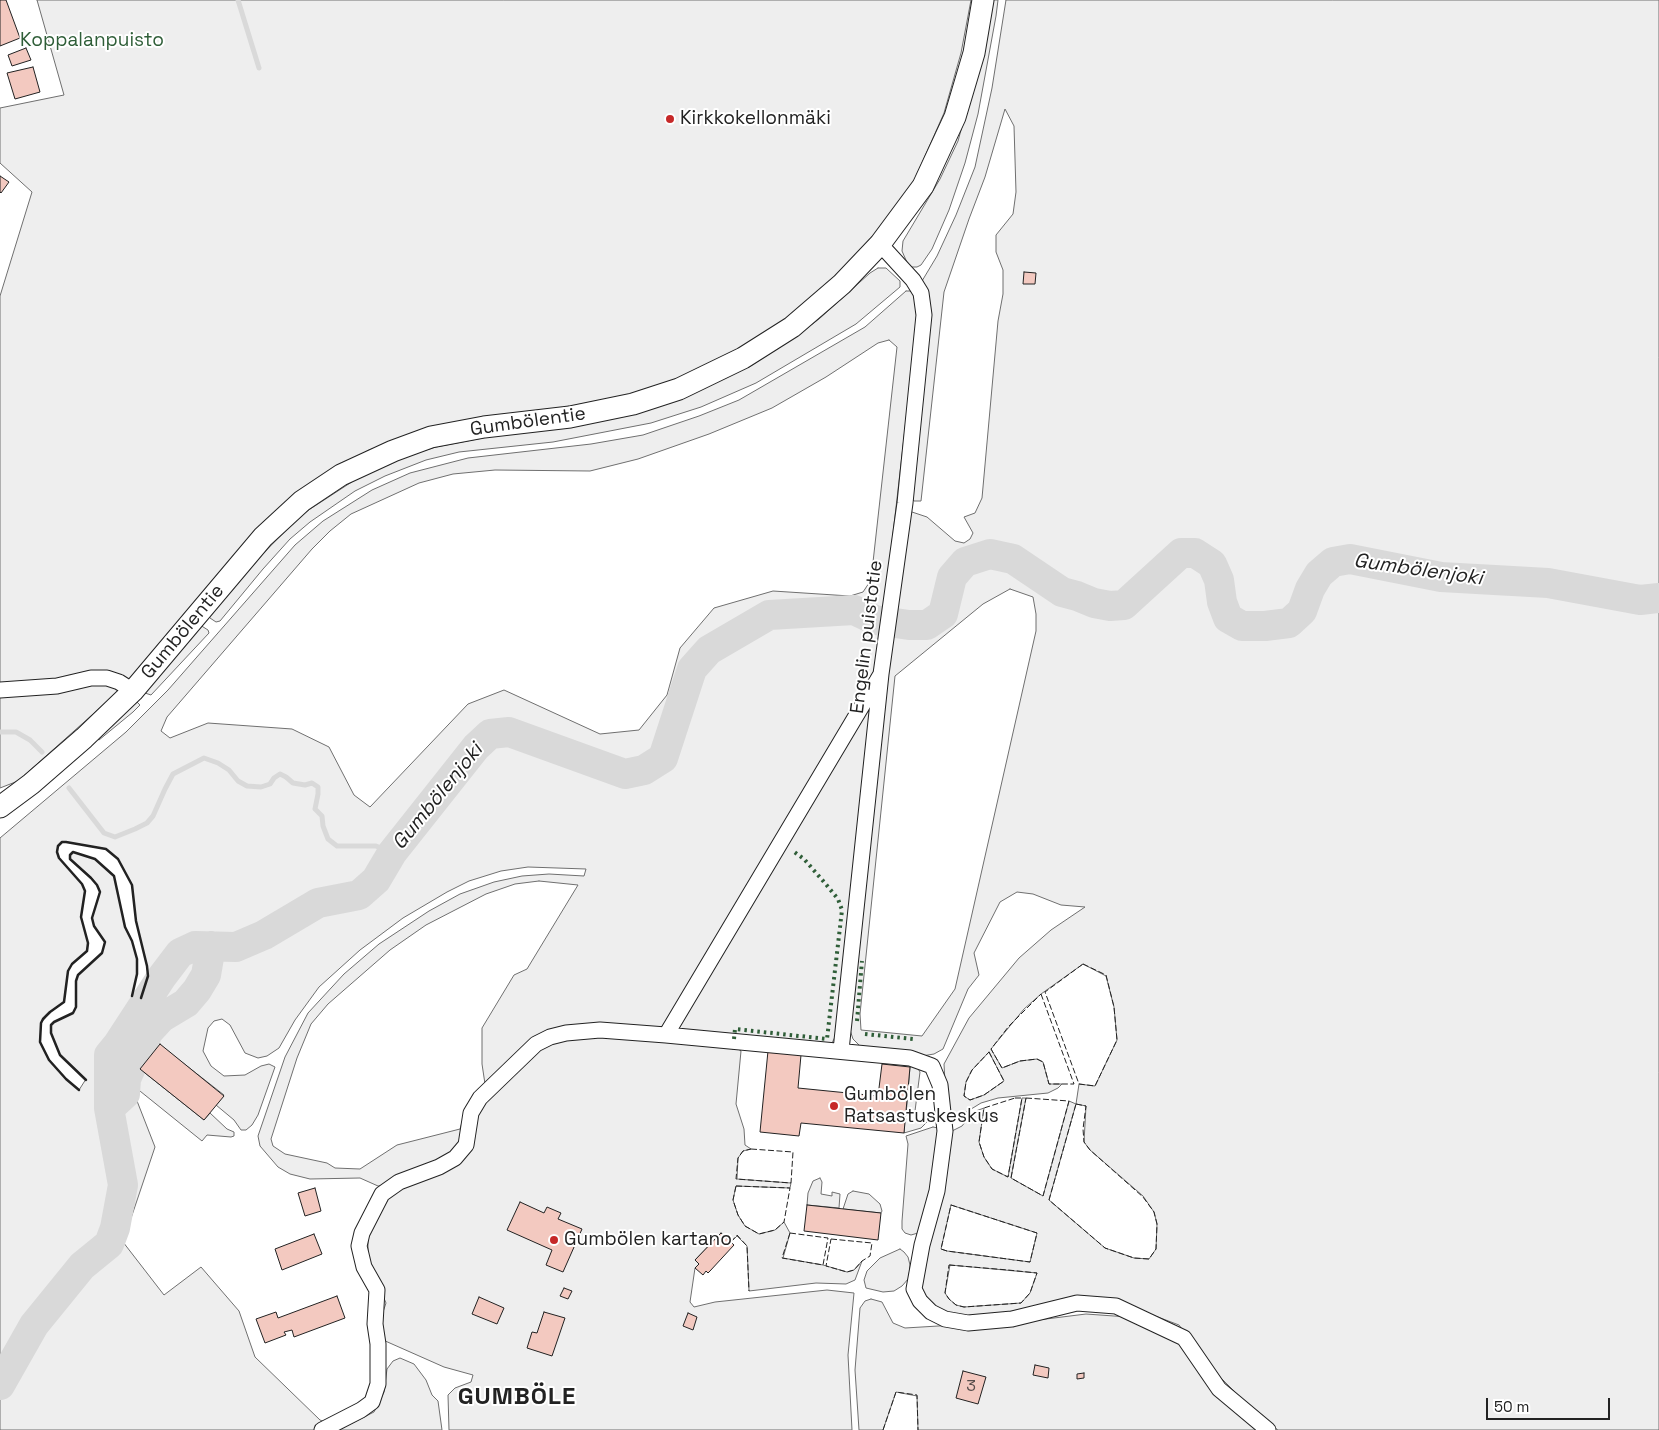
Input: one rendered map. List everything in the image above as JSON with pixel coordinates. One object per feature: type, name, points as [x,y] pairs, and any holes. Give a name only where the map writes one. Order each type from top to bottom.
[{"type":"main road","name":"Gumbölentie","points":[[0,807],[31,784],[84,738],[133,691],[263,537],[302,501],[341,475],[393,451],[431,437],[484,427],[570,417],[633,404],[679,390],[743,358],[792,328],[842,284],[880,244],[923,186],[955,117],[974,54],[982,0]]},
{"type":"street","name":"Engelin puistotie","points":[[841,1050],[881,674],[905,503],[924,315],[921,292],[913,280],[880,244]]},
{"type":"street","points":[[666,1035],[881,674]]},
{"type":"street","points":[[0,690],[57,686],[90,678],[106,678],[119,682],[133,691]]},
{"type":"street","points":[[322,1430],[361,1410],[372,1402],[378,1384],[378,1344],[375,1324],[377,1290],[364,1267],[359,1246],[362,1233],[382,1194],[399,1182],[439,1167],[455,1158],[466,1145],[471,1113],[480,1098],[536,1044],[550,1037],[566,1033],[600,1030],[841,1050],[910,1058],[932,1066],[940,1085],[945,1131],[936,1191],[922,1245],[914,1289],[920,1301],[931,1312],[945,1320],[968,1323],[1012,1319],[1077,1303],[1116,1306],[1184,1338],[1219,1389],[1268,1430]]},
{"type":"green space","name":"Koppalanpuisto","points":[[37,0],[971,0],[961,53],[944,113],[914,181],[873,238],[836,277],[786,319],[739,350],[676,380],[633,395],[571,407],[429,429],[369,450],[310,483],[261,524],[133,676],[111,698],[18,781],[0,788],[0,296],[32,192],[0,163],[0,108],[64,95]]},
{"type":"green space","points":[[991,0],[998,0],[996,16],[978,114],[965,163],[949,210],[932,249],[921,265],[909,267],[902,251],[903,241],[940,179],[958,141],[973,87]]},
{"type":"green space","points":[[1006,0],[1659,0],[1659,1430],[1278,1430],[1261,1418],[1210,1367],[1179,1325],[1118,1302],[999,1318],[940,1315],[921,1292],[920,1279],[950,1132],[962,1126],[973,1112],[984,1108],[979,1142],[984,1157],[992,1169],[1008,1177],[1022,1098],[1026,1098],[1011,1178],[1043,1196],[1069,1101],[1076,1104],[1079,1084],[1095,1086],[1117,1040],[1114,1007],[1106,976],[1083,964],[1041,994],[1024,1009],[991,1049],[1002,1068],[1020,1061],[1037,1059],[1043,1062],[1049,1084],[1062,1084],[1048,1093],[998,1098],[981,1103],[950,1122],[946,1101],[944,1064],[969,1018],[1019,958],[1051,930],[1085,907],[1061,905],[1033,894],[1017,892],[1000,902],[974,953],[979,975],[968,989],[943,1049],[934,1054],[922,1056],[861,1047],[853,1039],[849,1027],[888,665],[909,511],[927,517],[955,541],[964,543],[970,539],[973,533],[964,517],[975,513],[982,498],[998,321],[1003,294],[1003,270],[996,252],[996,235],[1013,214],[1016,192],[1014,126],[1005,109],[985,177],[944,292],[921,501],[914,501],[909,495],[922,281],[937,256],[975,167],[992,88]],"holes":[[[1010,589],[1033,597],[1036,631],[955,989],[922,1036],[861,1030],[860,1014],[895,676],[983,604]],[[989,1052],[1004,1081],[984,1095],[970,1100],[964,1096],[966,1082],[972,1070]],[[1076,1104],[1086,1106],[1084,1142],[1090,1150],[1143,1196],[1154,1212],[1157,1224],[1156,1249],[1149,1259],[1134,1258],[1105,1248],[1049,1200]],[[951,1205],[1037,1233],[1030,1262],[941,1249]],[[950,1265],[1037,1273],[1030,1293],[1021,1303],[964,1307],[956,1305],[945,1293]]]},
{"type":"green space","points":[[878,268],[886,268],[900,281],[900,287],[856,324],[756,383],[701,407],[651,423],[553,442],[459,452],[426,460],[385,476],[355,491],[310,522],[290,539],[220,621],[216,622],[208,615],[234,583],[301,515],[367,472],[406,456],[436,447],[669,402],[752,365],[791,340],[819,319]]},
{"type":"green space","points":[[906,291],[910,291],[913,294],[917,307],[917,324],[854,894],[836,1035],[832,1043],[823,1046],[733,1040],[732,1049],[737,1048],[741,1051],[736,1104],[744,1129],[745,1145],[751,1149],[743,1151],[738,1158],[737,1179],[791,1183],[790,1188],[736,1186],[733,1200],[738,1215],[745,1226],[759,1234],[775,1230],[784,1222],[790,1233],[783,1258],[823,1265],[847,1272],[854,1270],[862,1261],[855,1280],[846,1284],[816,1283],[749,1291],[747,1246],[737,1236],[731,1242],[721,1233],[695,1260],[699,1264],[695,1268],[690,1302],[694,1307],[715,1302],[827,1290],[854,1293],[848,1355],[852,1430],[449,1430],[448,1395],[455,1388],[471,1382],[473,1375],[444,1367],[383,1340],[381,1318],[386,1303],[368,1260],[368,1236],[387,1201],[382,1186],[360,1178],[310,1179],[290,1174],[278,1167],[260,1146],[258,1136],[285,1057],[308,1013],[344,974],[379,944],[429,911],[460,894],[494,882],[522,876],[549,874],[584,876],[586,869],[528,867],[501,871],[469,881],[403,918],[360,950],[319,987],[295,1020],[279,1048],[267,1056],[258,1058],[245,1053],[230,1025],[222,1019],[214,1021],[208,1028],[203,1051],[211,1066],[224,1076],[245,1075],[261,1066],[269,1064],[275,1067],[258,1115],[252,1125],[246,1130],[241,1130],[234,1120],[216,1105],[224,1095],[160,1045],[140,1069],[204,1120],[210,1113],[227,1129],[234,1132],[234,1136],[207,1135],[202,1141],[130,1083],[155,1147],[123,1242],[164,1295],[201,1267],[239,1311],[255,1357],[320,1420],[340,1429],[374,1412],[384,1392],[387,1369],[393,1361],[400,1358],[414,1364],[426,1380],[432,1395],[438,1401],[442,1430],[0,1430],[0,838],[126,732],[168,690],[295,545],[323,521],[372,490],[410,473],[468,458],[591,444],[643,435],[739,400],[865,327]],"holes":[[[889,340],[897,347],[871,580],[863,592],[850,596],[773,591],[714,608],[680,648],[667,695],[639,730],[600,734],[504,690],[468,704],[370,807],[354,795],[329,747],[292,729],[208,723],[170,738],[161,731],[167,717],[312,549],[351,514],[419,483],[453,474],[495,470],[590,471],[638,459],[709,434],[772,408],[826,377],[878,343]],[[62,842],[66,842],[106,849],[118,859],[132,885],[136,921],[148,976],[141,998],[132,996],[137,974],[137,959],[132,941],[125,927],[114,876],[95,859],[73,852],[70,855],[70,859],[92,878],[100,891],[92,918],[94,926],[105,942],[102,953],[78,975],[76,981],[76,1007],[73,1013],[51,1025],[51,1033],[60,1055],[86,1079],[79,1090],[49,1060],[40,1042],[41,1023],[50,1012],[64,1002],[68,971],[72,964],[87,951],[88,943],[81,917],[85,891],[82,884],[59,858],[58,846]],[[539,881],[578,885],[527,969],[514,975],[482,1028],[482,1064],[485,1084],[467,1106],[460,1129],[397,1145],[360,1169],[335,1168],[327,1163],[285,1154],[273,1146],[271,1139],[297,1058],[311,1024],[328,1004],[390,950],[426,925],[486,894],[515,884]]]},
{"type":"green space","points":[[200,625],[208,630],[209,633],[151,695],[145,693],[144,691]]},
{"type":"green space","points":[[136,701],[140,705],[133,712],[99,740],[96,738]]},
{"type":"green space","points":[[910,1067],[917,1067],[920,1072],[915,1111],[906,1115]]},
{"type":"green space","points":[[905,1119],[927,1122],[921,1128],[904,1133]]},
{"type":"green space","points":[[933,1127],[938,1128],[936,1172],[918,1233],[911,1235],[905,1233],[902,1229],[908,1144],[906,1136]]},
{"type":"green space","points":[[820,1178],[822,1182],[821,1194],[832,1196],[832,1192],[840,1194],[839,1208],[807,1205],[808,1193],[813,1181]]},
{"type":"green space","points":[[853,1191],[869,1194],[880,1204],[881,1213],[843,1209],[848,1194]]},
{"type":"green space","points":[[900,1249],[908,1257],[910,1265],[909,1278],[894,1291],[883,1292],[866,1288],[864,1280],[867,1271],[880,1258]]},
{"type":"green space","points":[[871,1299],[882,1302],[893,1323],[905,1328],[1038,1320],[1086,1314],[1128,1317],[1177,1339],[1259,1430],[918,1430],[917,1396],[896,1392],[883,1430],[859,1430],[855,1370],[860,1308],[865,1301]]},
{"type":"building","points":[[0,0],[6,0],[20,38],[0,46]]},
{"type":"building","points":[[26,48],[31,60],[12,66],[8,55]]},
{"type":"building","points":[[33,67],[40,92],[15,99],[7,73]]},
{"type":"building","points":[[0,176],[9,182],[1,193],[0,192]]},
{"type":"building","points":[[1024,272],[1036,273],[1035,284],[1023,284]]},
{"type":"building","points":[[160,1044],[224,1096],[204,1120],[140,1069]]},
{"type":"building","points":[[768,1051],[801,1055],[798,1088],[878,1096],[882,1064],[910,1067],[904,1133],[801,1123],[799,1136],[760,1132]]},
{"type":"building","points":[[315,1188],[321,1211],[305,1216],[298,1193]]},
{"type":"building","name":"Gumbölen kartano","points":[[520,1202],[544,1213],[547,1207],[561,1213],[558,1219],[582,1229],[563,1272],[546,1265],[552,1250],[507,1230]]},
{"type":"building","points":[[807,1205],[881,1213],[878,1240],[804,1231]]},
{"type":"building","points":[[721,1233],[734,1245],[708,1273],[706,1271],[703,1275],[695,1268],[699,1264],[695,1260]]},
{"type":"building","points":[[314,1234],[322,1254],[282,1270],[275,1249]]},
{"type":"building","points":[[564,1288],[572,1291],[568,1299],[560,1296]]},
{"type":"building","points":[[337,1296],[345,1318],[294,1337],[292,1330],[284,1332],[286,1335],[265,1343],[256,1319],[276,1312],[278,1318]]},
{"type":"building","points":[[479,1297],[504,1308],[497,1324],[472,1314]]},
{"type":"building","points":[[544,1312],[565,1318],[552,1356],[527,1348],[532,1332],[537,1333]]},
{"type":"building","points":[[688,1313],[697,1317],[693,1330],[683,1326]]},
{"type":"building","points":[[1035,1365],[1049,1368],[1048,1378],[1033,1375]]},
{"type":"building","points":[[963,1371],[986,1377],[978,1404],[956,1398]]},
{"type":"building","points":[[1084,1373],[1084,1378],[1077,1379],[1077,1374]]},
{"type":"waterway","points":[[238,0],[259,68]]},
{"type":"waterway","name":"Gumbölenjoki","points":[[0,1385],[34,1325],[82,1266],[109,1244],[115,1228],[123,1185],[109,1108],[109,1055],[161,978],[180,953],[195,946],[236,947],[264,935],[318,903],[359,895],[376,880],[392,853],[476,747],[490,734],[509,732],[625,774],[644,770],[663,758],[692,669],[709,650],[769,615],[854,610],[875,620],[909,625],[927,625],[943,614],[952,577],[965,562],[990,554],[1013,559],[1062,592],[1094,603],[1110,606],[1124,605],[1181,553],[1195,553],[1212,564],[1219,580],[1222,602],[1228,618],[1242,626],[1289,623],[1302,611],[1310,589],[1319,574],[1333,562],[1350,559],[1441,577],[1548,583],[1640,600],[1659,598]]},
{"type":"waterway","points":[[0,732],[16,732],[30,740],[42,752]]},
{"type":"waterway","points":[[69,788],[104,833],[115,837],[147,823],[153,816],[173,774],[204,758],[218,763],[229,770],[238,781],[247,786],[261,787],[270,784],[280,774],[293,783],[305,785],[312,783],[318,787],[315,809],[322,816],[323,826],[328,839],[337,846],[376,846],[392,853]]},
{"type":"waterway","points":[[112,1106],[125,1094],[126,1079],[149,1031],[161,1018],[186,1003],[197,990],[206,975],[211,946]]},
{"type":"hedge","points":[[734,1039],[735,1029],[827,1039],[842,910],[838,899],[824,882],[804,859],[793,851]]},
{"type":"hedge","points":[[857,1021],[862,961]]},
{"type":"hedge","points":[[865,1034],[913,1039]]},
{"type":"fence","points":[[1083,964],[1106,975],[1114,1007],[1117,1040],[1095,1086],[1079,1084],[1045,992],[1083,964]]},
{"type":"fence","points":[[1041,994],[1074,1084],[1049,1084],[1043,1062],[1037,1059],[1020,1061],[1002,1068],[991,1049],[1009,1026],[1041,994]]},
{"type":"fence","points":[[989,1052],[1004,1081],[984,1095],[970,1100],[964,1096],[966,1082],[972,1070],[989,1052]]},
{"type":"fence","points":[[1015,1098],[1022,1098],[1008,1177],[992,1169],[984,1157],[979,1142],[984,1108],[1015,1098]]},
{"type":"fence","points":[[1026,1098],[1069,1101],[1043,1196],[1011,1178],[1026,1098]]},
{"type":"fence","points":[[1076,1104],[1086,1106],[1083,1129],[1084,1142],[1090,1150],[1143,1197],[1154,1212],[1157,1224],[1156,1249],[1149,1259],[1134,1258],[1105,1248],[1049,1200],[1076,1104]]},
{"type":"fence","points":[[751,1149],[793,1152],[791,1183],[736,1179],[738,1158],[743,1151],[751,1149]]},
{"type":"fence","points":[[736,1186],[790,1188],[784,1222],[775,1230],[759,1234],[745,1226],[738,1215],[733,1200],[736,1186]]},
{"type":"fence","points":[[951,1205],[1037,1233],[1030,1262],[941,1249],[951,1205]]},
{"type":"fence","points":[[790,1233],[828,1238],[823,1265],[782,1258],[790,1233]]},
{"type":"fence","points":[[731,1242],[737,1235],[747,1246],[749,1291]]},
{"type":"fence","points":[[831,1239],[872,1243],[870,1256],[862,1261],[854,1270],[847,1272],[826,1266],[831,1239]]},
{"type":"fence","points":[[949,1265],[1008,1270],[1037,1273],[1030,1293],[1021,1303],[964,1307],[956,1305],[945,1293],[949,1265]]},
{"type":"fence","points":[[883,1430],[896,1392],[917,1395],[918,1430]]},
{"type":"wall","points":[[79,1090],[49,1060],[40,1042],[41,1023],[50,1012],[64,1002],[68,971],[72,964],[87,951],[88,943],[81,917],[85,891],[82,884],[59,858],[58,846],[62,842],[106,849],[118,859],[132,885],[136,921],[148,976],[141,998]]},
{"type":"wall","points":[[86,1080],[60,1055],[51,1033],[51,1025],[54,1022],[73,1013],[76,1007],[76,981],[78,975],[102,953],[105,942],[94,926],[92,918],[100,892],[91,878],[70,859],[70,855],[73,852],[95,859],[114,876],[125,927],[132,941],[137,959],[137,974],[132,996]]},
{"type":"place","name":"Kirkkokellonmäki","points":[[670,119]]},
{"type":"place","name":"Gumbölen Ratsastuskeskus","points":[[834,1106]]},
{"type":"place","name":"Gumbölen kartano","points":[[554,1240]]},
{"type":"district","name":"GUMBÖLE","points":[[517,1397]]}]
